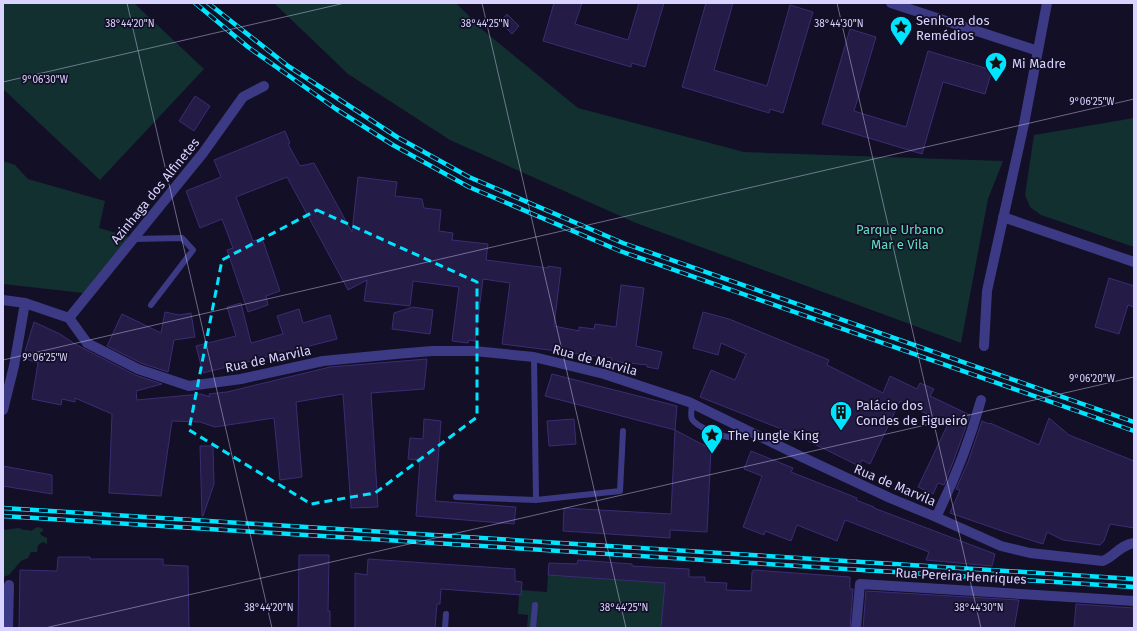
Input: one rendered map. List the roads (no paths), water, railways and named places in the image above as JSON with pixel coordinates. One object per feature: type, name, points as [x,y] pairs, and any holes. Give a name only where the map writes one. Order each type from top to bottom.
[{"type":"street","points":[[891,3],[918,8],[1038,51]]},
{"type":"street","points":[[984,346],[987,291],[1024,124],[1047,3]]},
{"type":"street","name":"Azinhaga dos Alfinetes","points":[[69,318],[203,153],[243,97],[264,86]]},
{"type":"street","points":[[1003,217],[1134,262]]},
{"type":"street","points":[[3,300],[25,303],[69,318]]},
{"type":"street","points":[[3,410],[14,366],[25,303]]},
{"type":"street","name":"Rua de Marvila","points":[[69,318],[87,343],[138,369],[189,386],[241,379],[323,360],[432,351],[474,351],[534,357],[604,374],[692,404],[890,498],[936,516],[1001,546],[1030,554],[1103,561],[1113,556],[1123,546],[1134,543]]},
{"type":"street","points":[[936,516],[950,489],[975,421],[981,400]]},
{"type":"street","points":[[8,628],[9,584]]},
{"type":"street","name":"Rua Pereira Henriques","points":[[856,628],[860,584],[1106,598],[1134,601]]},
{"type":"lane","points":[[134,239],[182,238],[193,250],[151,305]]},
{"type":"lane","points":[[534,357],[536,500]]},
{"type":"lane","points":[[692,404],[691,415],[696,424],[730,438],[737,437],[743,429]]},
{"type":"lane","points":[[456,497],[536,500],[620,491],[623,431]]},
{"type":"lane","points":[[533,628],[534,605]]},
{"type":"lane","points":[[445,628],[446,614]]},
{"type":"railway","points":[[195,3],[248,47],[336,109],[393,145],[469,187],[620,251],[1134,431]]},
{"type":"railway","points":[[208,3],[288,66],[397,137],[469,177],[623,243],[1134,422]]},
{"type":"railway","points":[[3,508],[1134,579]]},
{"type":"railway","points":[[3,516],[1134,587]]},
{"type":"place","name":"Senhora dos Remédios","points":[[901,46]]},
{"type":"place","name":"Mi Madre","points":[[996,82]]},
{"type":"place","name":"Palácio dos Condes de Figueiró","points":[[841,432]]},
{"type":"place","name":"The Jungle King","points":[[712,454]]},
{"type":"park label","name":"Parque Urbano Mar e Vila","points":[[900,236]]}]
